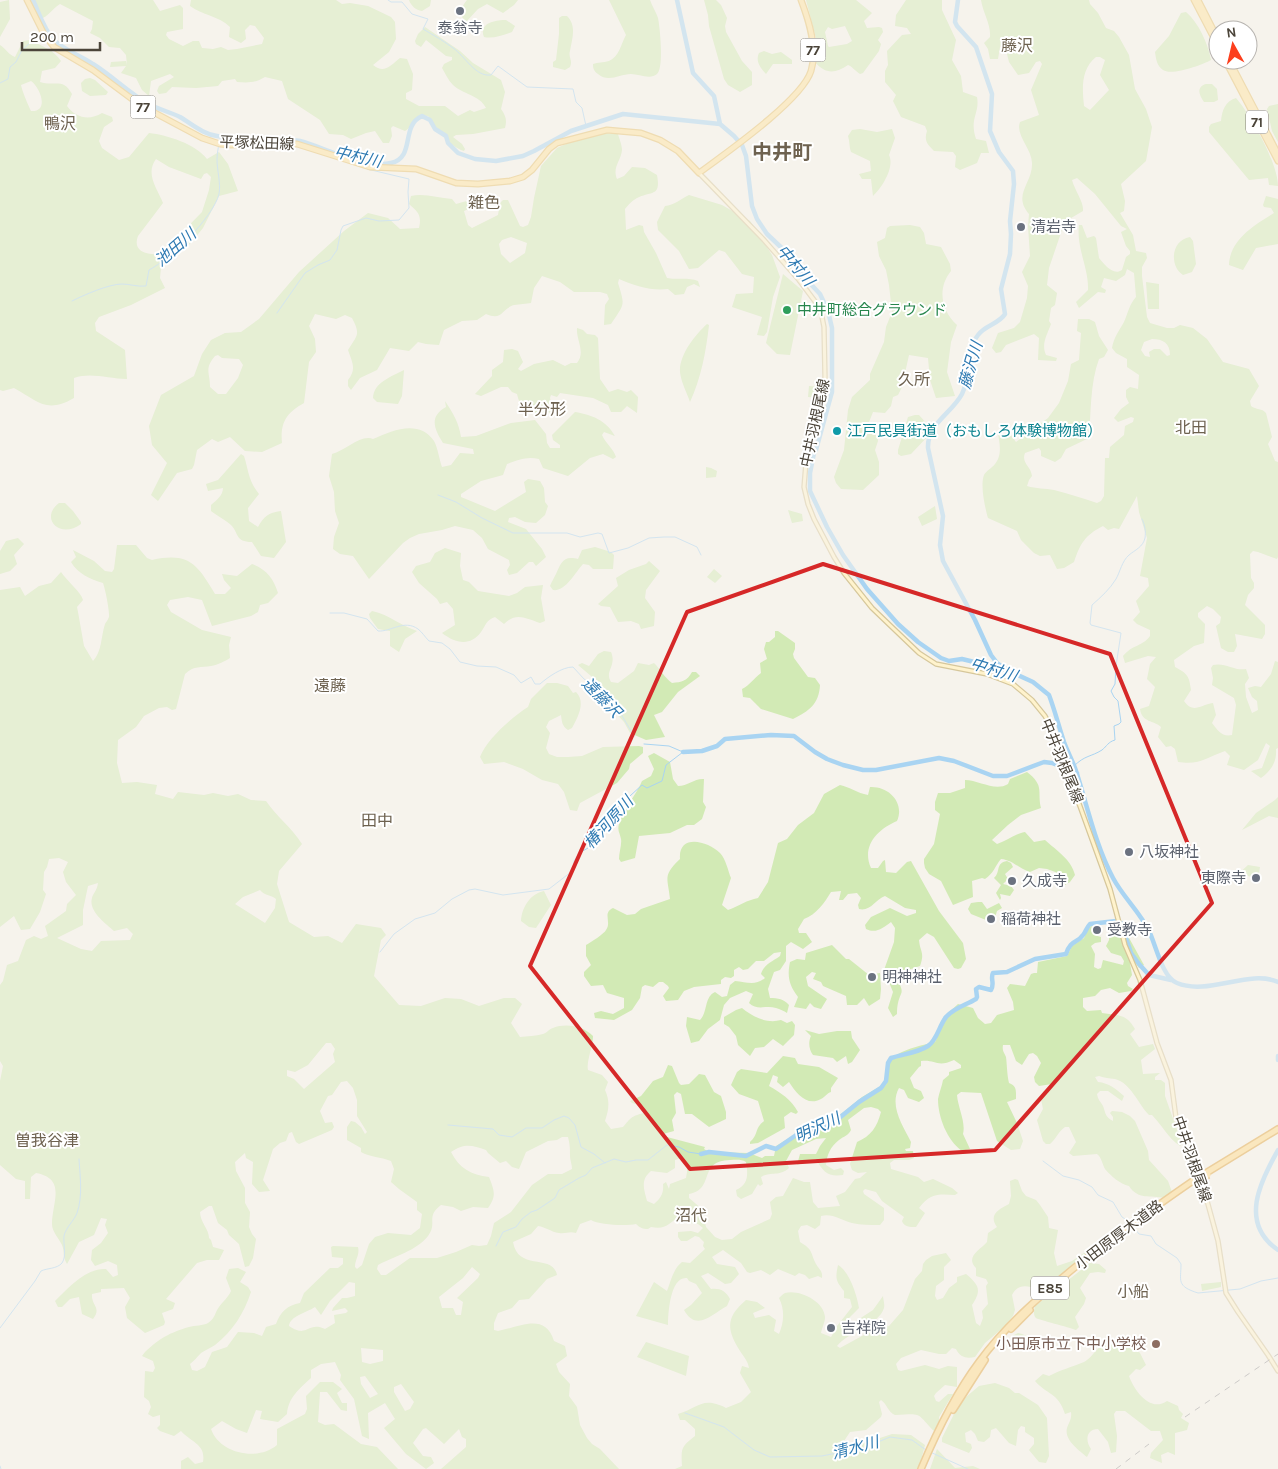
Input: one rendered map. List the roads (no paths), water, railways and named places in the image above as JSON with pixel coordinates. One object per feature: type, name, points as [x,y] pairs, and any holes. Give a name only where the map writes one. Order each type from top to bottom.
[{"type":"highway","name":"小田原厚木道路","points":[[923,1469],[953,1402],[974,1368],[1018,1316],[1037,1298],[1112,1238],[1207,1174],[1276,1133]]},
{"type":"main road","name":"平塚松田線","points":[[27,0],[44,34],[54,48],[93,70],[140,106],[202,138],[220,144],[297,144],[370,167],[416,169],[456,182],[478,184],[510,181],[523,177],[558,143],[607,130],[641,134],[660,140],[678,151],[699,173]]},
{"type":"main road","name":"77","points":[[699,173],[794,97],[808,77],[812,63],[813,47],[809,23],[801,0]]},
{"type":"main road","points":[[1194,0],[1208,23]]},
{"type":"main road","points":[[1198,0],[1208,23]]},
{"type":"main road","name":"71","points":[[1231,70],[1278,154]]},
{"type":"main road","name":"71","points":[[1233,70],[1278,161]]},
{"type":"main road","name":"中井羽根尾線","points":[[699,173],[764,240],[799,280],[821,312],[824,327],[825,376],[819,418],[807,450],[804,487],[811,512],[844,573],[872,608],[926,659],[946,667],[987,674],[1001,679],[1026,694],[1045,716],[1110,889],[1125,945],[1138,976],[1157,1043],[1171,1080],[1176,1118],[1200,1175],[1218,1240],[1226,1294],[1278,1371]]},
{"type":"waterway","name":"中村川","points":[[33,0],[47,31],[58,44],[88,61],[148,104],[176,115],[202,131],[217,136],[243,139],[295,140],[357,161],[380,164],[399,160],[406,148],[411,127],[422,116],[430,120],[435,129],[446,136],[448,143],[458,153],[475,159],[496,161],[523,156],[571,131],[623,114],[720,124],[742,145],[746,156],[752,206],[757,219],[767,234],[785,251],[820,294],[828,311],[832,328],[832,392],[814,453],[810,473],[810,491],[843,555],[867,589],[898,624],[918,642],[941,658],[949,661],[962,659],[1007,670],[1033,682],[1049,695],[1107,866],[1117,885],[1145,924],[1152,937],[1163,968],[1172,980],[1189,986],[1215,985],[1254,978],[1278,982]]},
{"type":"waterway","points":[[388,0],[391,2],[402,2],[412,14],[428,19],[423,29],[453,48],[480,73],[491,75],[498,66],[527,87],[573,89],[576,102],[582,108],[586,126]]},
{"type":"waterway","points":[[677,0],[693,73],[714,96],[720,124]]},
{"type":"waterway","name":"藤沢川","points":[[958,0],[955,22],[976,47],[992,94],[990,131],[999,152],[1013,171],[1010,254],[1001,289],[1005,314],[978,335],[971,349],[965,387],[962,394],[931,432],[928,448],[943,516],[940,545],[943,561],[975,620],[991,655],[997,663],[1006,669]]},
{"type":"waterway","points":[[0,83],[8,79],[10,67],[16,62],[22,50],[31,42],[49,34]]},
{"type":"waterway","name":"池田川","points":[[72,301],[117,284],[146,286],[149,270],[168,257],[190,237],[215,204],[219,194],[217,159],[221,136]]},
{"type":"waterway","points":[[277,313],[305,273],[330,260],[337,250],[343,226],[366,218],[379,221],[399,220],[409,208],[409,179],[367,169],[369,162]]},
{"type":"waterway","points":[[438,495],[456,502],[482,518],[513,533],[567,533],[580,537],[598,533],[602,534],[609,553],[628,548],[649,538],[675,537],[697,547],[701,555]]},
{"type":"waterway","points":[[1074,766],[1115,740],[1114,726],[1121,722],[1118,701],[1111,691],[1115,684],[1121,633],[1091,625],[1090,623],[1092,605],[1114,583],[1127,557],[1141,546],[1144,541],[1145,531],[1142,519]]},
{"type":"waterway","name":"遠藤沢","points":[[330,613],[344,613],[367,619],[378,631],[408,625],[413,626],[429,641],[442,643],[450,649],[460,662],[477,666],[496,667],[514,675],[521,683],[531,677],[535,684],[540,684],[560,671],[573,667],[584,679],[597,688],[605,699],[621,714],[634,736]]},
{"type":"waterway","name":"椿河原川","points":[[683,752],[702,751],[717,746],[725,739],[771,735],[794,736],[827,759],[863,770],[876,770],[939,758],[954,761],[993,776],[1007,776],[1044,762],[1052,763],[1077,773]]},
{"type":"waterway","name":"椿河原川","points":[[380,952],[394,934],[415,919],[435,913],[452,899],[469,890],[475,889],[503,895],[549,889],[571,872],[574,861],[579,853],[588,848],[619,806],[642,785],[647,788],[662,781],[666,765],[683,752],[669,746],[644,744]]},
{"type":"waterway","name":"明沢川","points":[[701,1154],[709,1152],[746,1156],[766,1146],[776,1149],[802,1131],[821,1128],[833,1123],[859,1102],[881,1088],[886,1081],[888,1063],[891,1058],[915,1052],[928,1046],[934,1040],[949,1014],[976,999],[976,989],[979,987],[991,990],[993,986],[993,973],[1007,972],[1035,959],[1066,954],[1070,946],[1081,938],[1090,924],[1116,921]]},
{"type":"waterway","name":"明沢川","points":[[1121,923],[1131,953],[1139,964],[1149,975],[1171,980]]},
{"type":"waterway","points":[[448,1125],[493,1129],[499,1135],[512,1137],[526,1128],[542,1128],[564,1116],[569,1118],[575,1125],[581,1147],[605,1163]]},
{"type":"waterway","name":"明沢川","points":[[496,1246],[503,1232],[516,1227],[531,1212],[555,1198],[559,1190],[586,1175],[592,1168],[614,1159],[626,1162],[648,1160],[667,1145],[701,1154]]},
{"type":"waterway","name":"中村川","points":[[1278,1150],[1260,1189],[1256,1215],[1259,1227],[1266,1239],[1278,1250]]},
{"type":"waterway","points":[[0,1328],[41,1271],[62,1263],[65,1253],[64,1236],[77,1213],[80,1200],[79,1159]]},
{"type":"waterway","points":[[1043,1161],[1063,1176],[1079,1180],[1092,1187],[1098,1195],[1113,1202],[1122,1217],[1130,1222]]},
{"type":"waterway","points":[[1132,1225],[1139,1234],[1151,1236],[1156,1244],[1177,1258],[1181,1264],[1181,1282],[1186,1288],[1198,1293],[1240,1289],[1261,1281],[1278,1278]]},
{"type":"waterway","name":"清水川","points":[[685,1413],[724,1427],[754,1450],[770,1457],[822,1456],[866,1447],[890,1437],[912,1440],[926,1450]]},
{"type":"waterway","name":"清水川","points":[[930,1452],[968,1469]]},
{"type":"railway","points":[[1185,1417],[1278,1354]]},
{"type":"railway","points":[[1116,1469],[1149,1444]]},
{"type":"place","name":"泰翁寺","points":[[460,11]]},
{"type":"place","name":"清岩寺","points":[[1021,227]]},
{"type":"place","name":"中井町総合グラウンド","points":[[787,310]]},
{"type":"place","name":"江戸民具街道（おもしろ体験博物館）","points":[[837,431]]},
{"type":"place","name":"八坂神社","points":[[1129,852]]},
{"type":"place","name":"東際寺","points":[[1256,878]]},
{"type":"place","name":"久成寺","points":[[1012,881]]},
{"type":"place","name":"稲荷神社","points":[[991,919]]},
{"type":"place","name":"受教寺","points":[[1097,930]]},
{"type":"place","name":"明神神社","points":[[872,977]]},
{"type":"place","name":"吉祥院","points":[[831,1328]]},
{"type":"place","name":"小田原市立下中小学校","points":[[1156,1344]]},
{"type":"district","name":"藤沢","points":[[1017,45]]},
{"type":"district","name":"鴨沢","points":[[60,123]]},
{"type":"district","name":"中井町","points":[[782,152]]},
{"type":"district","name":"雑色","points":[[484,202]]},
{"type":"district","name":"久所","points":[[914,379]]},
{"type":"district","name":"半分形","points":[[542,409]]},
{"type":"district","name":"北田","points":[[1191,427]]},
{"type":"district","name":"遠藤","points":[[330,685]]},
{"type":"district","name":"田中","points":[[377,820]]},
{"type":"district","name":"曽我谷津","points":[[47,1140]]},
{"type":"district","name":"沼代","points":[[691,1215]]},
{"type":"district","name":"小船","points":[[1133,1291]]}]
